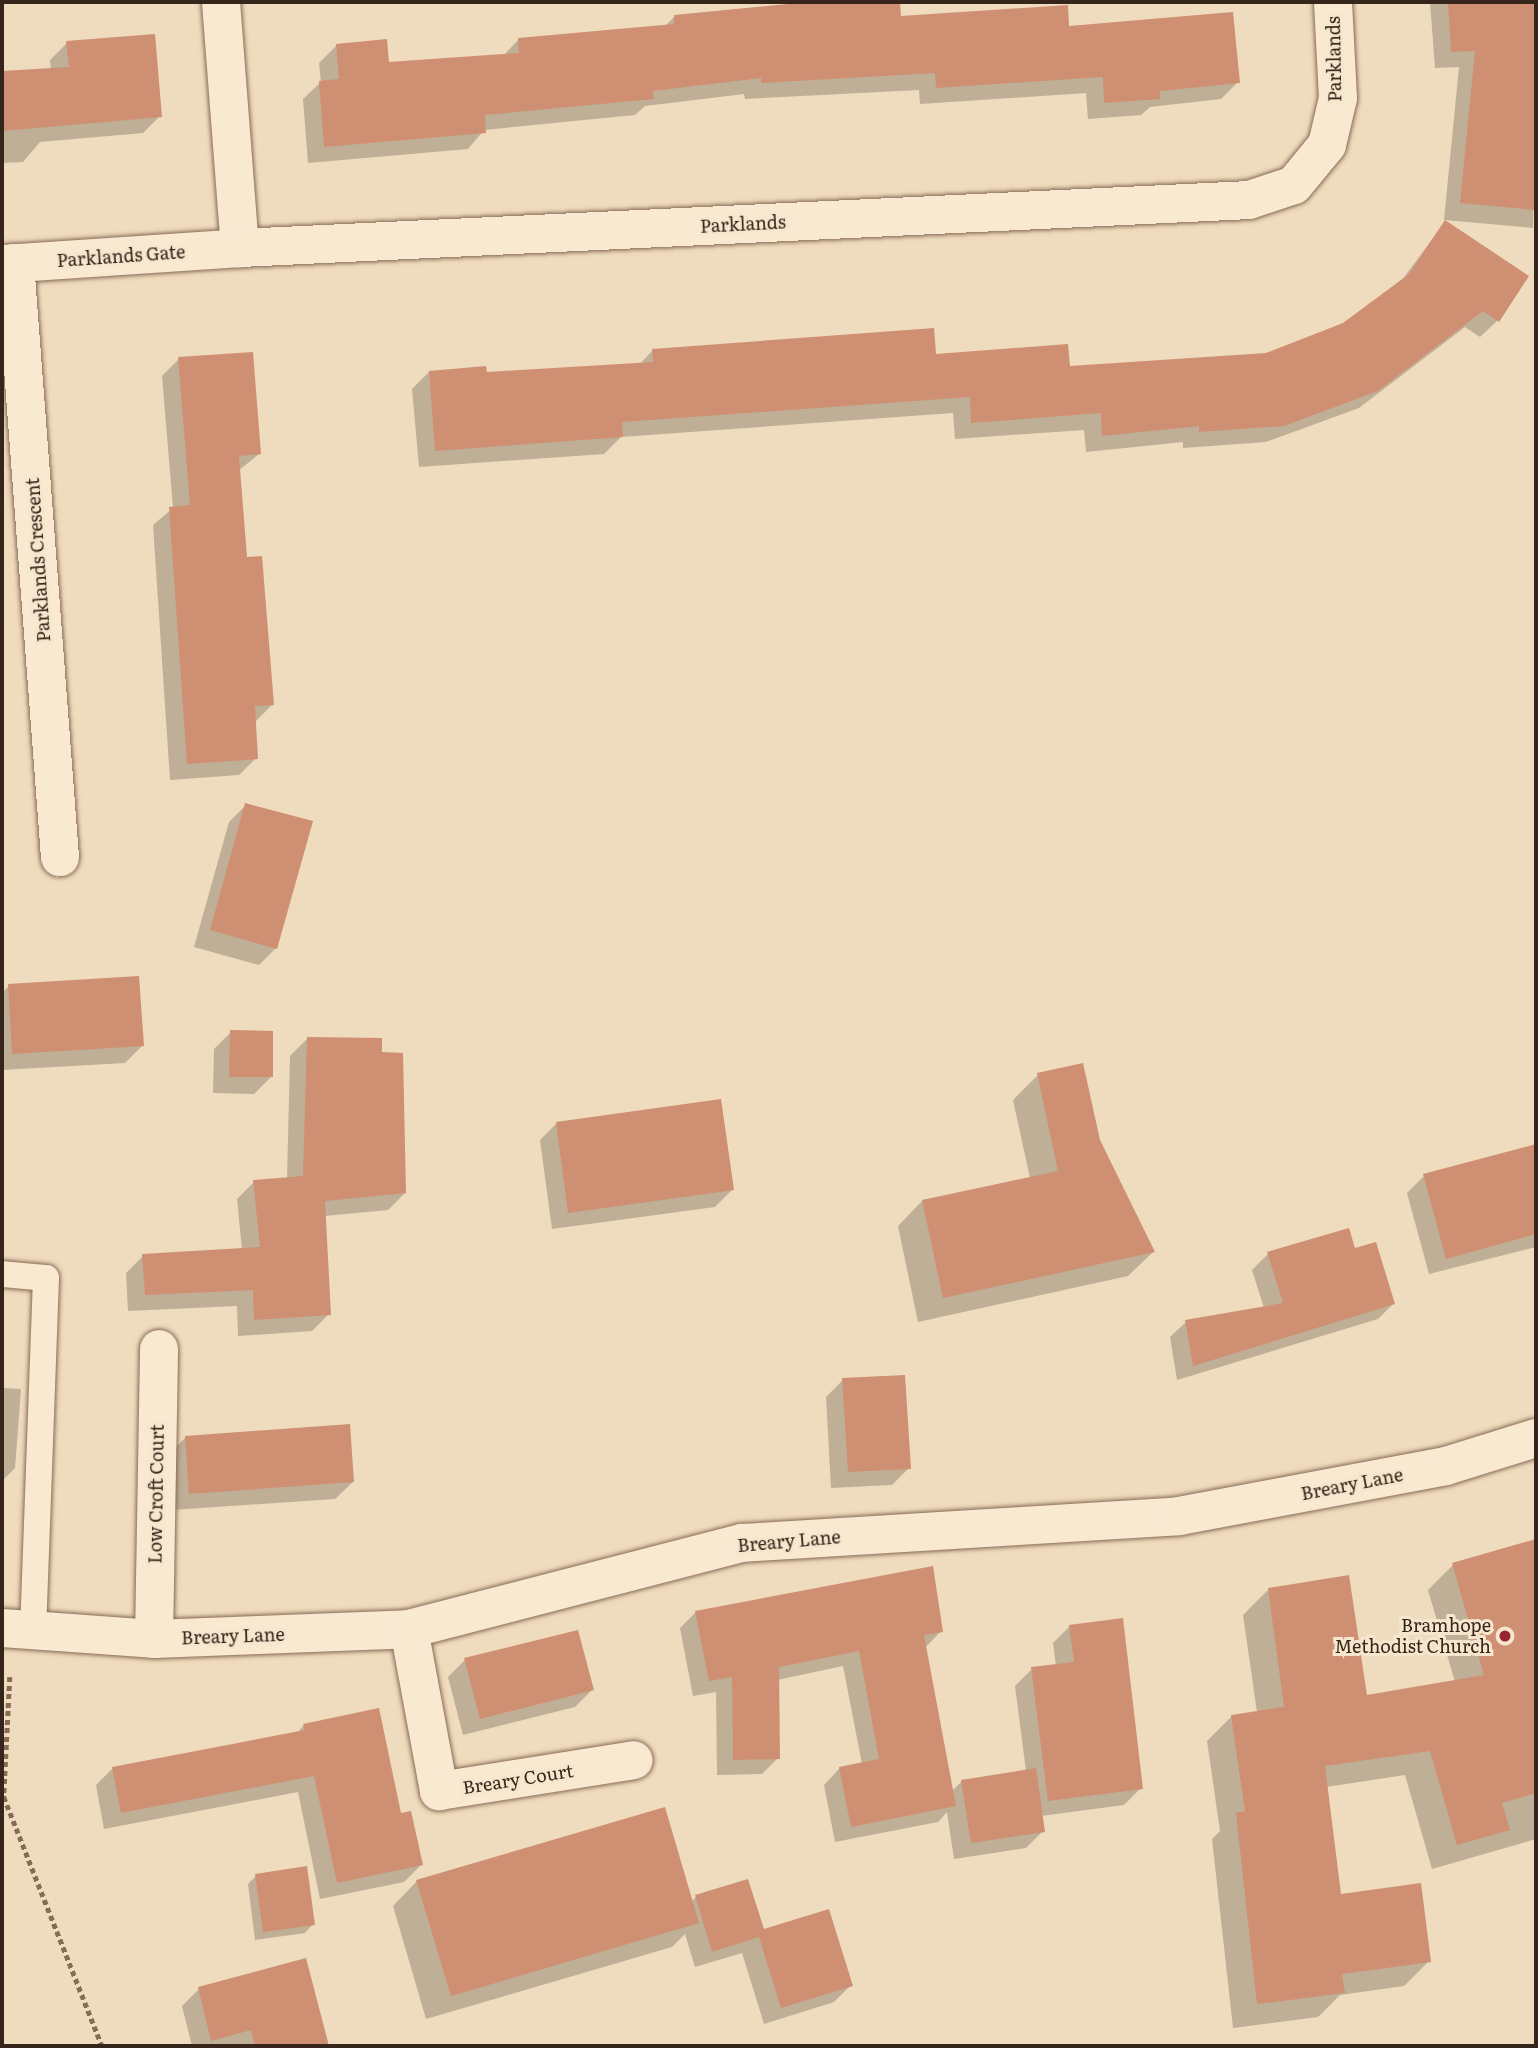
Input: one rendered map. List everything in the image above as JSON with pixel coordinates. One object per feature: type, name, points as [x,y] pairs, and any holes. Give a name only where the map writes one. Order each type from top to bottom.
[{"type":"street","points":[[222,2],[240,248]]},
{"type":"street","name":"Parklands","points":[[240,248],[1250,200],[1294,185],[1326,145],[1338,98],[1333,2]]},
{"type":"street","name":"Parklands Gate","points":[[8,264],[240,248]]},
{"type":"street","name":"Parklands Crescent","points":[[8,264],[61,857]]},
{"type":"street","name":"Low Croft Court","points":[[153,1639],[159,1349]]},
{"type":"street","name":"Breary Lane","points":[[16,1629],[153,1639],[409,1629],[742,1543],[1179,1516],[1446,1466],[1536,1438]]},
{"type":"street","name":"Breary Court","points":[[409,1629],[439,1791],[634,1760]]},
{"type":"lane","points":[[2,1274],[46,1278],[16,1629]]},
{"type":"path","points":[[16,1629],[4,1797],[102,2046]]},
{"type":"building","points":[[808,2],[900,2],[901,16],[1068,5],[1069,26],[1233,12],[1240,83],[1160,91],[1160,99],[1104,103],[1103,77],[936,88],[935,73],[761,83],[761,78],[653,91],[654,99],[485,115],[486,133],[324,147],[319,81],[339,79],[336,44],[387,39],[389,62],[519,53],[518,38],[674,24],[674,15]]},
{"type":"building","points":[[1448,2],[1536,2],[1536,210],[1460,203],[1475,51],[1451,52]]},
{"type":"building","points":[[155,34],[162,117],[2,131],[2,71],[69,67],[66,41]]},
{"type":"building","points":[[1445,220],[1529,276],[1499,322],[1483,311],[1378,391],[1284,426],[1199,432],[1199,426],[1102,436],[1101,413],[971,423],[970,397],[622,422],[623,437],[435,451],[429,371],[486,366],[487,372],[653,362],[652,349],[934,328],[936,354],[1068,344],[1070,366],[1266,353],[1343,323],[1409,274]]},
{"type":"building","points":[[253,352],[261,454],[239,456],[247,557],[262,556],[274,705],[255,706],[258,759],[187,764],[169,507],[190,505],[178,357]]},
{"type":"building","points":[[245,803],[313,821],[277,949],[210,930]]},
{"type":"building","points":[[139,976],[144,1046],[12,1054],[8,984]]},
{"type":"building","points":[[230,1030],[273,1031],[273,1077],[229,1077]]},
{"type":"building","points":[[307,1037],[382,1038],[382,1052],[403,1053],[406,1193],[325,1201],[331,1315],[254,1320],[253,1290],[145,1295],[142,1254],[260,1247],[253,1180],[303,1176]]},
{"type":"building","points":[[1083,1063],[1100,1140],[1155,1252],[943,1298],[922,1200],[1058,1171],[1037,1073]]},
{"type":"building","points":[[721,1099],[734,1190],[568,1213],[556,1122]]},
{"type":"building","points":[[1536,1144],[1536,1234],[1446,1259],[1423,1174]]},
{"type":"building","points":[[1349,1228],[1355,1248],[1376,1242],[1395,1304],[1193,1366],[1185,1320],[1283,1303],[1267,1252]]},
{"type":"building","points":[[905,1375],[911,1469],[848,1472],[842,1378]]},
{"type":"building","points":[[350,1424],[354,1482],[189,1494],[185,1436]]},
{"type":"building","points":[[1536,1539],[1536,1793],[1502,1803],[1510,1830],[1457,1845],[1430,1751],[1325,1766],[1341,1894],[1421,1883],[1431,1962],[1342,1974],[1345,1993],[1257,2004],[1236,1813],[1245,1811],[1231,1715],[1284,1707],[1268,1588],[1349,1575],[1367,1695],[1484,1675],[1452,1563]]},
{"type":"building","points":[[933,1566],[943,1632],[924,1635],[956,1806],[851,1827],[839,1767],[879,1759],[859,1651],[779,1667],[780,1759],[733,1760],[732,1677],[709,1681],[695,1611]]},
{"type":"building","points":[[1123,1618],[1143,1789],[1048,1801],[1031,1667],[1074,1662],[1069,1625]]},
{"type":"building","points":[[578,1630],[594,1690],[480,1719],[464,1658]]},
{"type":"building","points":[[379,1708],[401,1813],[411,1811],[423,1865],[337,1883],[314,1776],[121,1813],[112,1767],[305,1730],[303,1724]]},
{"type":"building","points":[[1036,1768],[1045,1832],[971,1843],[961,1780]]},
{"type":"building","points":[[665,1807],[699,1923],[451,1996],[416,1880]]},
{"type":"building","points":[[307,1866],[315,1925],[263,1932],[255,1874]]},
{"type":"building","points":[[748,1879],[764,1929],[829,1909],[853,1986],[781,2008],[759,1937],[712,1952],[695,1895]]},
{"type":"building","points":[[306,1958],[329,2046],[255,2046],[251,2030],[211,2041],[198,1987]]},
{"type":"place","name":"Bramhope Methodist Church","points":[[1505,1636]]}]
